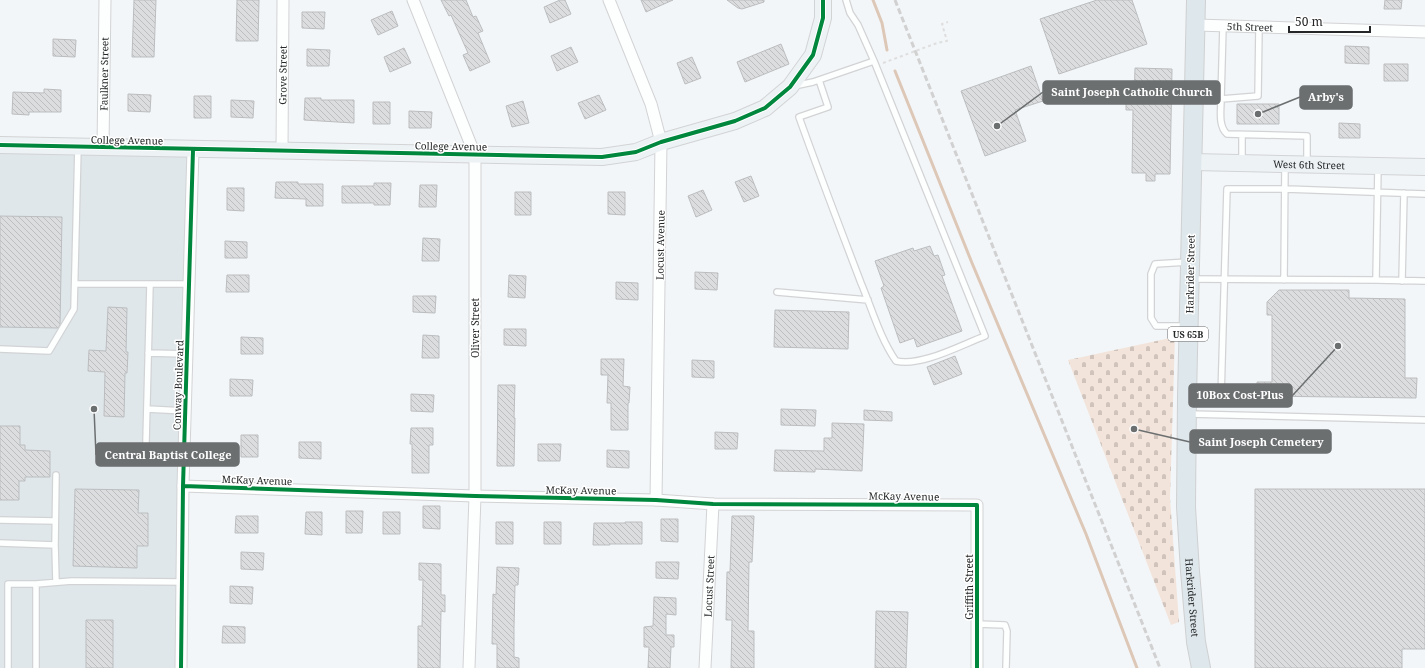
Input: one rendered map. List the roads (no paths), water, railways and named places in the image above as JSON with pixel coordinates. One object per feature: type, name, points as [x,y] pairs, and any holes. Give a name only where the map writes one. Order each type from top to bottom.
[{"type":"main road","name":"Harkrider Street","points":[[1196,0],[1188,326],[1186,507],[1196,642],[1201,668]]},
{"type":"street","name":"Faulkner Street","points":[[103,147],[105,0]]},
{"type":"street","name":"Grove Street","points":[[282,151],[283,0]]},
{"type":"street","name":"Oliver Street","points":[[413,0],[475,155],[475,496],[469,668]]},
{"type":"street","name":"Locust Avenue","points":[[609,0],[651,104],[661,142],[656,500]]},
{"type":"street","name":"College Avenue","points":[[0,145],[602,157],[636,152],[661,142],[735,121],[765,108],[790,87],[813,55],[823,18],[823,0]]},
{"type":"street","name":"5th Street","points":[[1196,26],[1425,32]]},
{"type":"street","name":"Conway Boulevard","points":[[181,668],[183,486],[193,150]]},
{"type":"street","name":"West 6th Street","points":[[1193,162],[1425,167]]},
{"type":"street","name":"McKay Avenue","points":[[183,486],[475,496],[656,500],[713,504],[977,505]]},
{"type":"street","name":"Locust Street","points":[[706,668],[713,504]]},
{"type":"street","name":"Griffith Street","points":[[977,505],[977,668]]},
{"type":"lane","points":[[819,80],[828,107],[799,117],[881,333],[896,361],[903,363],[934,357],[985,336],[936,211],[875,63],[858,26],[850,13],[846,0]]},
{"type":"lane","points":[[1223,26],[1221,99],[1222,130],[1227,134],[1307,136],[1307,164]]},
{"type":"lane","points":[[1194,99],[1221,99],[1258,96],[1259,28]]},
{"type":"lane","points":[[790,87],[875,63]]},
{"type":"lane","points":[[1242,135],[1242,163]]},
{"type":"lane","points":[[0,350],[50,350],[74,309],[78,147]]},
{"type":"lane","points":[[1284,280],[1286,189],[1285,164]]},
{"type":"lane","points":[[1376,280],[1378,166]]},
{"type":"lane","points":[[1187,405],[1221,397],[1227,189],[1286,189],[1425,194]]},
{"type":"lane","points":[[1402,281],[1404,193]]},
{"type":"lane","points":[[1188,326],[1156,326],[1151,318],[1151,274],[1154,264],[1163,263],[1225,280],[1425,281]]},
{"type":"lane","points":[[74,284],[189,284]]},
{"type":"lane","points":[[146,442],[150,284]]},
{"type":"lane","points":[[777,292],[868,300]]},
{"type":"lane","points":[[148,353],[187,354]]},
{"type":"lane","points":[[1187,405],[1425,420]]},
{"type":"lane","points":[[147,409],[186,411]]},
{"type":"lane","points":[[56,475],[56,582]]},
{"type":"lane","points":[[0,520],[55,521]]},
{"type":"lane","points":[[0,543],[55,545]]},
{"type":"lane","points":[[8,668],[8,584],[36,584],[72,581],[182,582]]},
{"type":"lane","points":[[36,584],[36,668]]},
{"type":"lane","points":[[977,624],[1005,625],[1007,631],[1006,668]]},
{"type":"waterway","points":[[873,0],[882,23],[887,50]]},
{"type":"waterway","points":[[895,71],[972,263],[1086,534],[1137,668]]},
{"type":"railway","points":[[895,0],[1160,668]]},
{"type":"place","name":"Arby's","points":[[1258,114]]},
{"type":"place","name":"Saint Joseph Catholic Church","points":[[997,126]]},
{"type":"place","name":"10Box Cost-Plus","points":[[1338,346]]},
{"type":"place","name":"Central Baptist College","points":[[94,409]]},
{"type":"place","name":"Saint Joseph Cemetery","points":[[1134,429]]}]
